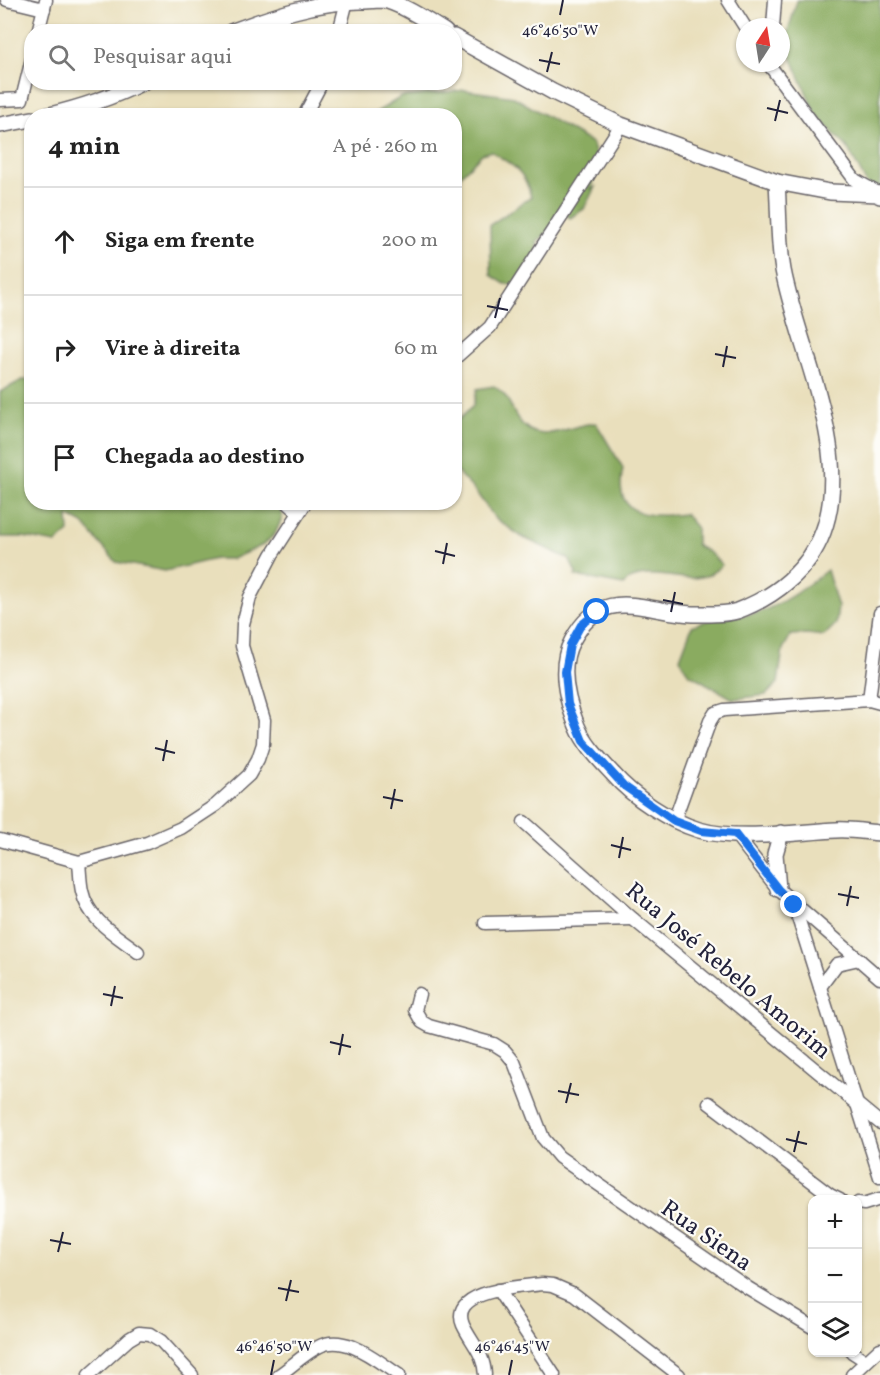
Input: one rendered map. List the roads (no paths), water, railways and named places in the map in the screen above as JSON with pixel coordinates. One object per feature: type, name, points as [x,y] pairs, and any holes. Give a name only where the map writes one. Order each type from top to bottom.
[{"type":"street","points":[[7,0],[45,4],[40,24]]},
{"type":"street","points":[[251,24],[309,3],[383,0],[431,24]]},
{"type":"street","points":[[728,0],[739,18]]},
{"type":"street","points":[[774,18],[775,0]]},
{"type":"street","points":[[341,24],[347,1]]},
{"type":"street","points":[[462,41],[553,92],[621,125],[777,182],[830,192],[879,195]]},
{"type":"street","points":[[775,72],[855,180],[879,195]]},
{"type":"street","points":[[24,90],[22,99],[26,108]]},
{"type":"street","points":[[79,108],[127,90]]},
{"type":"street","points":[[308,108],[318,90]]},
{"type":"street","points":[[0,100],[22,99]]},
{"type":"street","points":[[0,125],[24,120]]},
{"type":"street","points":[[462,352],[490,327],[621,125]]},
{"type":"street","points":[[777,182],[783,269],[828,438],[833,474],[831,505],[823,533],[810,558],[791,579],[768,596],[734,612],[692,614],[637,604],[615,606],[597,612],[581,625],[570,645],[565,672],[568,704],[583,741],[624,786],[674,821],[701,831],[735,834],[840,830],[880,833]]},
{"type":"street","points":[[0,840],[79,862],[147,843],[181,828],[216,805],[249,775],[263,744],[264,720],[242,646],[243,624],[250,597],[272,555],[300,510]]},
{"type":"street","points":[[674,821],[710,721],[715,713],[724,710],[875,702],[880,613]]},
{"type":"street","name":"Rua José Rebelo Amorim","points":[[524,822],[633,919],[880,1123]]},
{"type":"street","points":[[778,889],[775,854],[781,833]]},
{"type":"street","points":[[735,834],[778,889],[794,905],[880,978]]},
{"type":"street","points":[[79,862],[82,891],[89,910],[98,921],[138,952]]},
{"type":"street","points":[[794,905],[880,1177]]},
{"type":"street","points":[[485,923],[633,919]]},
{"type":"street","points":[[820,987],[837,964],[859,959]]},
{"type":"street","name":"Rua Siena","points":[[419,994],[415,1010],[422,1022],[494,1044],[505,1051],[514,1062],[543,1138],[559,1157],[748,1288],[808,1324]]},
{"type":"street","points":[[708,1103],[830,1195]]},
{"type":"street","points":[[862,1204],[880,1199]]},
{"type":"street","points":[[486,1375],[485,1362],[462,1323],[462,1310],[466,1303],[479,1295],[498,1290],[542,1284],[562,1288],[574,1294],[679,1375]]},
{"type":"street","points":[[498,1290],[554,1375]]},
{"type":"street","points":[[89,1375],[129,1339],[139,1333],[150,1334],[161,1341],[192,1375]]},
{"type":"street","points":[[279,1375],[319,1346],[334,1342],[352,1346],[399,1375]]},
{"type":"street","points":[[852,1375],[880,1349]]},
{"type":"street","points":[[859,1357],[866,1361]]}]
